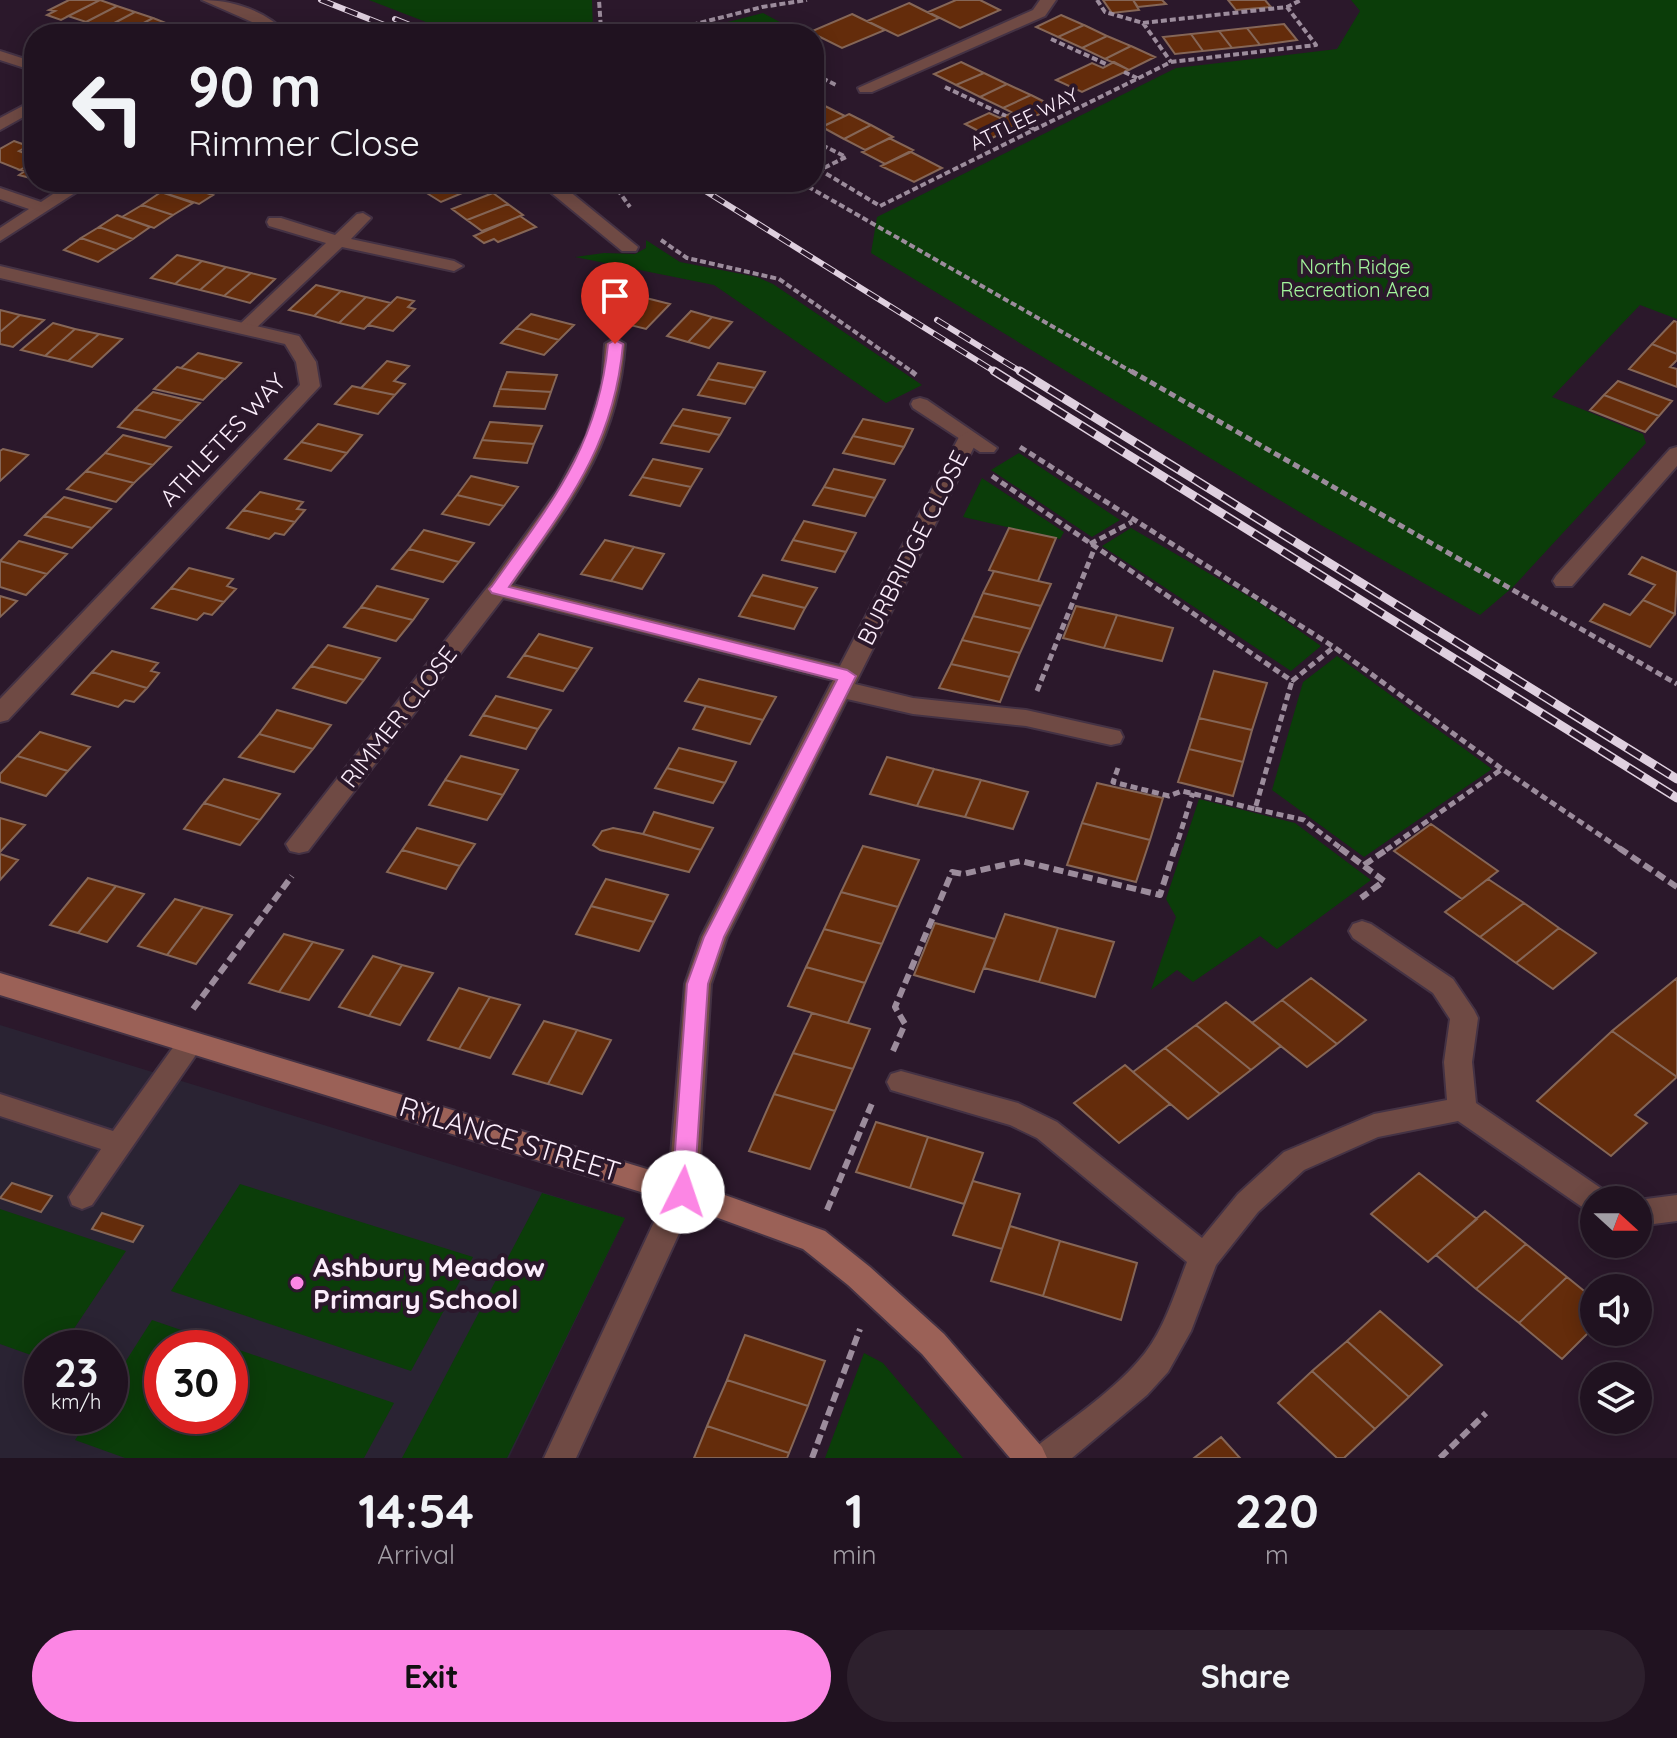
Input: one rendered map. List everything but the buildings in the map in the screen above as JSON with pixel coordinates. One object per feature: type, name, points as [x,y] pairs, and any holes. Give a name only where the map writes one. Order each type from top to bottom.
[{"type":"street","points":[[210,0],[267,24]]},
{"type":"street","points":[[866,88],[1039,13],[1048,0]]},
{"type":"street","points":[[0,236],[67,192]]},
{"type":"street","points":[[560,192],[629,247]]},
{"type":"street","points":[[0,193],[42,208]]},
{"type":"street","name":"ATHLETES WAY","points":[[0,272],[247,327],[292,340],[306,362],[310,386],[0,714]]},
{"type":"street","name":"RIMMER CLOSE","points":[[299,844],[498,589],[567,492],[596,437],[612,384],[615,344]]},
{"type":"street","name":"BURBRIDGE CLOSE","points":[[560,1458],[683,1192],[698,984],[714,937],[844,682],[978,442]]},
{"type":"street","points":[[1564,581],[1673,465]]},
{"type":"street","points":[[498,589],[844,682],[913,706],[1026,718],[1111,737]]},
{"type":"street","points":[[1362,931],[1443,986],[1464,1018],[1458,1062],[1462,1109]]},
{"type":"street","name":"RYLANCE STREET","points":[[0,984],[683,1192],[814,1240],[933,1344],[1031,1458]]},
{"type":"street","points":[[901,1082],[1018,1115],[1047,1130],[1204,1258]]},
{"type":"street","points":[[1047,1458],[1136,1385],[1157,1362],[1180,1321],[1204,1258],[1248,1203],[1294,1161],[1374,1126],[1462,1109],[1580,1190]]},
{"type":"street","points":[[1652,1211],[1677,1208]]},
{"type":"lane","points":[[0,55],[24,63]]},
{"type":"lane","points":[[0,125],[24,111]]},
{"type":"lane","points":[[247,327],[363,218]]},
{"type":"lane","points":[[275,222],[337,241],[454,266]]},
{"type":"lane","points":[[920,404],[978,442]]},
{"type":"lane","points":[[82,1197],[119,1144],[182,1039]]},
{"type":"lane","points":[[0,1105],[119,1144]]},
{"type":"path","points":[[599,0],[601,24]]},
{"type":"path","points":[[696,24],[762,7],[807,0]]},
{"type":"path","points":[[1097,0],[1105,12],[1143,23],[1287,7],[1301,0]]},
{"type":"path","name":"ATTLEE WAY","points":[[824,172],[880,206],[1171,62],[1316,45],[1287,7]]},
{"type":"path","points":[[1015,23],[1108,65]]},
{"type":"path","points":[[1143,23],[1171,62]]},
{"type":"path","points":[[910,69],[1006,116]]},
{"type":"path","points":[[1124,72],[1138,79]]},
{"type":"path","points":[[1021,123],[1035,129]]},
{"type":"path","name":"ATTLEE WAY","points":[[824,146],[846,157],[824,168]]},
{"type":"path","points":[[619,192],[634,214]]},
{"type":"path","points":[[817,192],[1677,684]]},
{"type":"path","points":[[653,234],[687,258],[779,279],[919,376]]},
{"type":"path","points":[[1007,438],[1133,521],[1264,600],[1502,769],[1677,887]]},
{"type":"path","points":[[983,470],[1292,681]]},
{"type":"path","points":[[1026,718],[1093,546],[1133,521]]},
{"type":"path","points":[[1255,809],[1292,681],[1334,647]]},
{"type":"path","points":[[1111,737],[1128,741],[1113,782],[1169,796],[1182,791],[1193,793],[1304,820],[1364,865],[1384,881],[1341,914],[1362,931]]},
{"type":"path","points":[[1364,865],[1502,769]]},
{"type":"path","points":[[952,872],[963,874],[1021,861],[1160,895],[1193,793]]},
{"type":"path","points":[[182,1039],[294,873],[299,844]]},
{"type":"path","points":[[812,1458],[875,1291]]},
{"type":"path","points":[[1440,1458],[1486,1413]]},
{"type":"shaded area","name":"Ashbury Meadow Primary School","points":[[0,1025],[625,1218],[509,1458],[0,1458]]},
{"type":"green space","points":[[369,0],[592,0],[593,24],[431,24]]},
{"type":"green space","name":"North Ridge Recreation Area","points":[[1351,0],[1677,0],[1677,319],[1640,305],[1552,397],[1643,434],[1646,443],[1513,587],[1480,615],[1321,525],[871,253],[877,217],[1176,68],[1337,49],[1360,11]]},
{"type":"green space","points":[[763,13],[783,24],[720,24]]},
{"type":"green space","points":[[646,240],[680,262],[757,277],[773,284],[922,385],[886,403],[714,285],[575,257],[604,253],[635,254],[646,248]]},
{"type":"green space","points":[[1019,453],[1120,520],[1092,537],[991,470]]},
{"type":"green space","points":[[982,478],[1064,532],[1060,539],[963,517]]},
{"type":"green space","points":[[1131,528],[1260,603],[1321,646],[1291,671],[1102,546]]},
{"type":"green space","points":[[1337,656],[1492,769],[1364,857],[1272,790],[1303,682]]},
{"type":"green space","points":[[1199,799],[1295,823],[1371,880],[1277,949],[1260,936],[1193,982],[1177,970],[1151,990],[1176,917],[1166,899]]},
{"type":"green space","points":[[240,1184],[473,1257],[411,1371],[171,1291]]},
{"type":"green space","points":[[542,1193],[625,1218],[507,1458],[402,1458]]},
{"type":"green space","points":[[0,1209],[126,1251],[73,1330],[24,1330],[24,1353],[0,1344]]},
{"type":"green space","points":[[152,1320],[181,1330],[146,1330]]},
{"type":"green space","points":[[144,1333],[144,1434],[248,1434],[248,1353],[394,1403],[364,1458],[125,1458],[75,1440],[79,1434],[128,1434],[128,1358]]},
{"type":"green space","points":[[864,1353],[883,1363],[963,1458],[825,1458]]},
{"type":"railway","points":[[321,0],[382,24]]},
{"type":"railway","points":[[395,19],[407,24]]},
{"type":"railway","points":[[707,192],[997,373]]},
{"type":"railway","points":[[937,320],[1023,373]]},
{"type":"railway","points":[[994,371],[1677,798]]},
{"type":"railway","points":[[1020,371],[1677,779]]},
{"type":"place","name":"Ashbury Meadow Primary School","points":[[297,1283]]},
{"type":"route","points":[[615,344],[612,384],[596,437],[567,492],[498,589],[847,676],[714,937],[698,984],[683,1192]]}]
